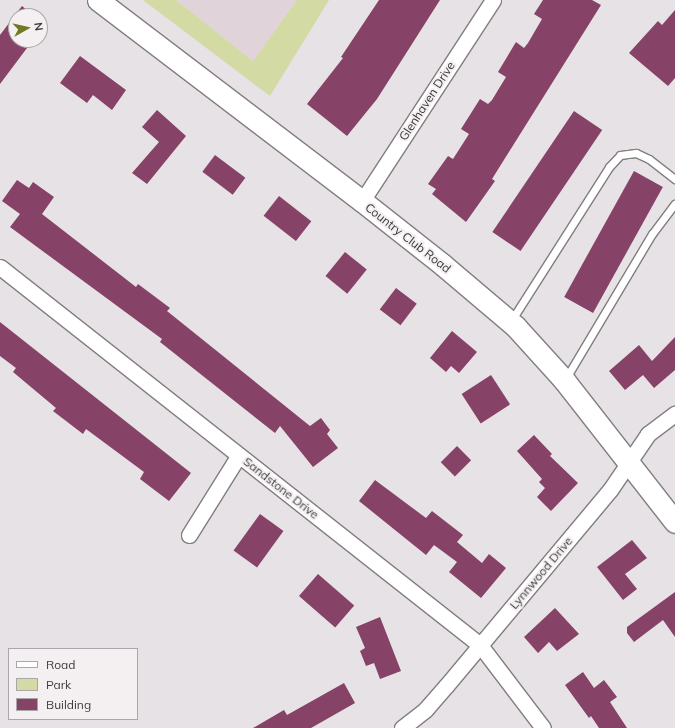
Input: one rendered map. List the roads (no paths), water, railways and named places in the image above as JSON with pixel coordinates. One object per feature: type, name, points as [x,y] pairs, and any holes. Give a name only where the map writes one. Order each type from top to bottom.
[{"type":"main road","name":"Country Club Road","points":[[98,0],[362,201],[510,322],[564,380],[675,522]]},
{"type":"street","name":"Glenhaven Drive","points":[[362,201],[492,0]]},
{"type":"street","name":"Sandstone Drive","points":[[0,267],[480,645],[543,728]]},
{"type":"street","name":"Lynnwood Drive","points":[[402,728],[425,710],[610,490],[648,434],[675,414]]},
{"type":"street","points":[[189,535],[239,455]]},
{"type":"lane","points":[[510,322],[609,167],[620,155],[636,152],[649,159],[675,179]]},
{"type":"lane","points":[[564,380],[652,234],[675,204]]}]
